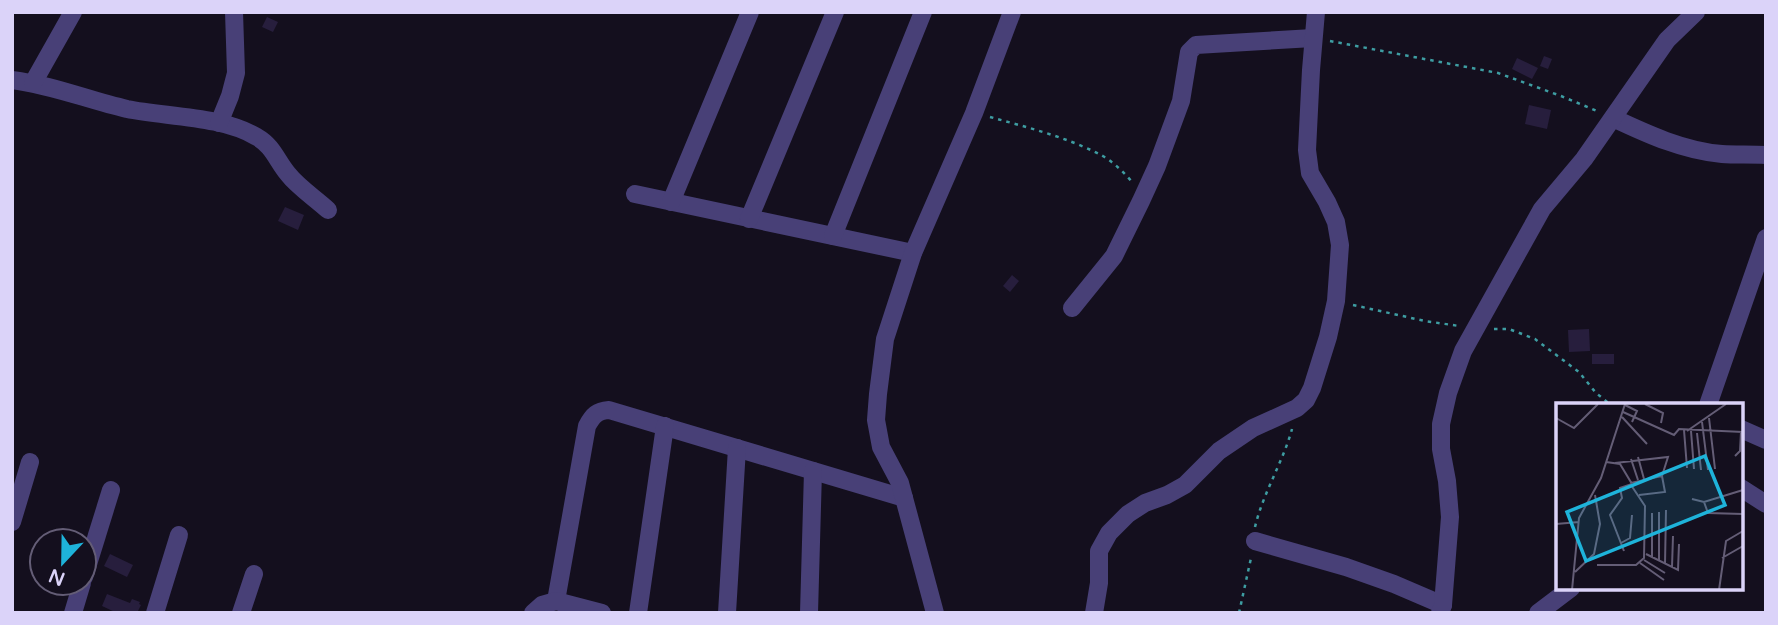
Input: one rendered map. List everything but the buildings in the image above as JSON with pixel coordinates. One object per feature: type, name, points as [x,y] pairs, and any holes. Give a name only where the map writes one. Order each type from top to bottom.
[{"type":"street","points":[[33,83],[73,12]]},
{"type":"street","points":[[219,123],[236,73],[234,12]]},
{"type":"street","points":[[671,202],[750,12]]},
{"type":"street","points":[[749,219],[835,12]]},
{"type":"street","points":[[833,236],[923,12]]},
{"type":"street","points":[[935,613],[900,484],[881,447],[876,420],[885,339],[913,253],[974,113],[1012,12]]},
{"type":"street","points":[[1094,613],[1100,583],[1099,551],[1109,533],[1128,514],[1145,503],[1185,485],[1219,451],[1253,428],[1297,408],[1306,400],[1312,388],[1336,301],[1340,245],[1336,222],[1310,173],[1307,149],[1316,12]]},
{"type":"street","points":[[1255,541],[1394,583],[1442,609],[1450,517],[1441,449],[1441,424],[1448,393],[1463,351],[1542,209],[1584,159],[1667,40],[1696,12]]},
{"type":"street","points":[[1072,308],[1114,256],[1157,166],[1181,101],[1189,52],[1196,45],[1313,38]]},
{"type":"street","points":[[12,80],[57,88],[82,98],[130,109],[219,123],[255,135],[275,153],[288,174],[328,209]]},
{"type":"street","points":[[1613,118],[1655,137],[1691,149],[1723,154],[1766,155]]},
{"type":"street","points":[[635,194],[913,253]]},
{"type":"street","points":[[1708,403],[1766,238]]},
{"type":"street","points":[[602,613],[543,608],[587,426],[599,411],[609,410],[904,498]]},
{"type":"street","points":[[638,613],[665,426]]},
{"type":"street","points":[[1743,430],[1766,440]]},
{"type":"street","points":[[727,613],[737,448]]},
{"type":"street","points":[[12,522],[30,462]]},
{"type":"street","points":[[809,613],[813,471]]},
{"type":"street","points":[[1743,489],[1766,504]]},
{"type":"street","points":[[98,531],[111,490]]},
{"type":"street","points":[[155,613],[179,535]]},
{"type":"street","points":[[241,613],[254,574]]},
{"type":"street","points":[[1538,613],[1568,590]]},
{"type":"path","points":[[1313,38],[1498,73],[1613,118]]},
{"type":"path","points":[[974,113],[1031,129],[1100,154],[1129,179],[1137,189],[1141,201]]},
{"type":"path","points":[[1336,301],[1425,321],[1508,329],[1535,339],[1579,372],[1596,393],[1610,403]]},
{"type":"path","points":[[1240,613],[1256,524],[1287,446],[1297,408]]}]
